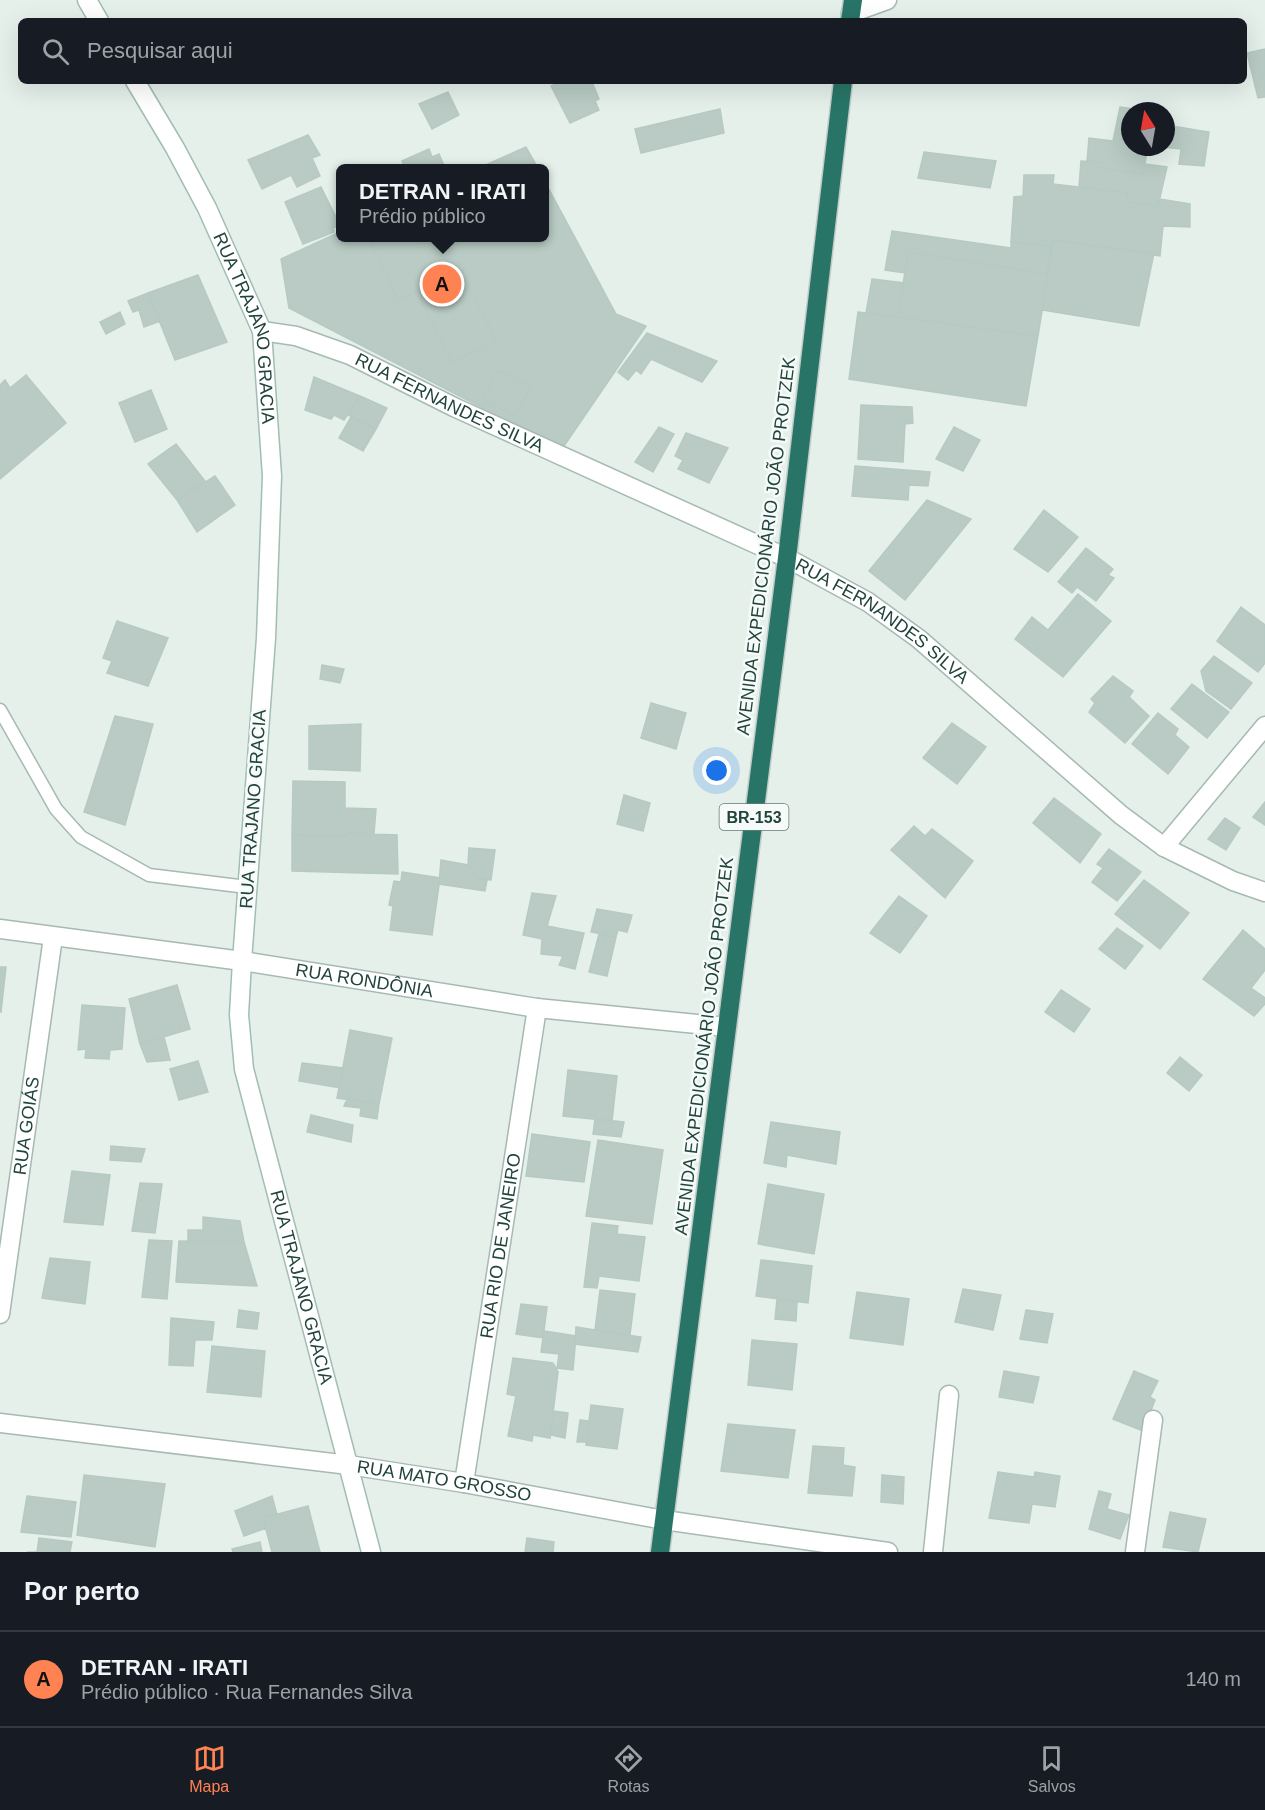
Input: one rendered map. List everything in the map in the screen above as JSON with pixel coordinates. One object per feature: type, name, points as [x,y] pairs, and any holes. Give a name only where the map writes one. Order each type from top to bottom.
[{"type":"highway","name":"AVENIDA EXPEDICIONÁRIO JOÃO PROTZEK","points":[[660,1552],[787,558],[843,84]]},
{"type":"street","points":[[87,0],[97,18]]},
{"type":"street","points":[[851,11],[887,0]]},
{"type":"street","name":"RUA TRAJANO GRACIA","points":[[137,84],[207,208],[262,332],[272,476],[266,638],[239,1015],[244,1069],[371,1552]]},
{"type":"street","name":"RUA FERNANDES SILVA","points":[[262,332],[296,336],[350,355],[456,408],[787,558],[868,602],[920,639],[1121,815],[1164,847],[1233,881],[1265,892]]},
{"type":"street","points":[[1164,847],[1265,726]]},
{"type":"street","name":"RUA RONDÔNIA","points":[[0,929],[242,961],[537,1008],[728,1027]]},
{"type":"street","name":"RUA GOIÁS","points":[[0,1314],[53,937]]},
{"type":"street","name":"RUA RIO DE JANEIRO","points":[[464,1483],[537,1008]]},
{"type":"street","points":[[933,1552],[949,1395]]},
{"type":"street","points":[[1135,1552],[1153,1420]]},
{"type":"street","name":"RUA MATO GROSSO","points":[[0,1423],[349,1466],[464,1483],[664,1520],[888,1552]]},
{"type":"lane","points":[[0,710],[56,809],[81,837],[149,875],[247,887]]},
{"type":"building","points":[[1265,49],[1265,97],[1258,98],[1247,53]]},
{"type":"building","points":[[593,84],[599,99],[595,101],[599,110],[570,123],[551,86]]},
{"type":"building","points":[[448,92],[459,115],[432,129],[419,104]]},
{"type":"building","points":[[1121,107],[1121,156],[1146,156],[1143,174],[1104,169],[1104,163],[1087,161],[1089,138],[1113,141]]},
{"type":"building","points":[[720,109],[724,133],[641,153],[635,129]]},
{"type":"building","points":[[1175,126],[1209,132],[1204,166],[1179,164],[1181,149],[1175,148]]},
{"type":"building","points":[[308,135],[320,155],[312,158],[320,176],[297,187],[291,175],[262,189],[248,160]]},
{"type":"building","points":[[526,147],[536,164],[488,164]]},
{"type":"building","points":[[429,149],[432,157],[439,154],[443,164],[403,164],[402,161]]},
{"type":"building","points":[[924,152],[996,161],[990,188],[918,178]]},
{"type":"building","points":[[1081,161],[1104,163],[1104,169],[1143,174],[1146,164],[1167,167],[1158,206],[1127,202],[1128,193],[1079,187]]},
{"type":"building","points":[[1024,175],[1054,175],[1053,184],[1128,193],[1127,202],[1158,206],[1160,199],[1190,204],[1190,227],[1163,226],[1160,256],[1052,240],[1052,246],[1011,242],[1014,197],[1023,196]]},
{"type":"building","points":[[321,187],[336,217],[334,232],[303,244],[285,202]]},
{"type":"building","points":[[549,189],[616,314],[646,326],[562,449],[289,308],[281,259],[336,234],[336,242],[549,242]]},
{"type":"building","points":[[892,231],[1011,248],[1011,242],[1052,246],[1048,274],[908,252],[905,273],[885,270]]},
{"type":"building","points":[[1052,240],[1154,253],[1139,326],[1042,310]]},
{"type":"building","points":[[371,242],[423,242],[440,281],[398,300]]},
{"type":"building","points":[[908,252],[1048,274],[1038,336],[898,317]]},
{"type":"building","points":[[198,275],[227,342],[175,360],[148,293]]},
{"type":"building","points":[[463,277],[497,341],[452,362],[419,297]]},
{"type":"building","points":[[872,279],[904,283],[898,317],[866,313]]},
{"type":"building","points":[[148,293],[160,321],[144,327],[139,310],[133,312],[128,301]]},
{"type":"building","points":[[120,312],[125,324],[106,334],[100,322]]},
{"type":"building","points":[[858,312],[1038,336],[1026,406],[849,379]]},
{"type":"building","points":[[647,333],[717,361],[702,382],[651,359],[641,374],[636,370],[628,380],[618,372]]},
{"type":"building","points":[[498,371],[531,386],[515,416],[482,400]]},
{"type":"building","points":[[26,375],[66,423],[0,479],[0,385],[5,380],[10,388]]},
{"type":"building","points":[[314,377],[360,396],[344,420],[334,415],[331,419],[305,410]]},
{"type":"building","points":[[151,390],[167,429],[135,442],[119,403]]},
{"type":"building","points":[[360,396],[387,408],[376,429],[348,415]]},
{"type":"building","points":[[861,405],[912,407],[913,423],[905,424],[903,462],[858,459]]},
{"type":"building","points":[[351,417],[376,429],[363,451],[339,438]]},
{"type":"building","points":[[659,427],[674,434],[653,472],[635,462]]},
{"type":"building","points":[[954,427],[980,440],[963,471],[936,459]]},
{"type":"building","points":[[686,433],[728,448],[709,483],[678,469],[683,460],[675,456]]},
{"type":"building","points":[[176,444],[205,481],[177,500],[148,464]]},
{"type":"building","points":[[855,466],[930,472],[928,486],[909,485],[908,500],[852,496]]},
{"type":"building","points":[[215,476],[235,505],[197,532],[177,500]]},
{"type":"building","points":[[927,500],[971,519],[905,600],[869,571]]},
{"type":"building","points":[[1044,510],[1078,537],[1048,572],[1014,549]]},
{"type":"building","points":[[1086,548],[1113,569],[1108,575],[1114,578],[1096,601],[1077,587],[1072,593],[1058,582]]},
{"type":"building","points":[[1078,594],[1111,621],[1063,677],[1015,639],[1032,617],[1048,630]]},
{"type":"building","points":[[1241,607],[1265,625],[1265,663],[1258,672],[1217,641]]},
{"type":"building","points":[[117,621],[168,638],[148,686],[107,673],[112,661],[103,658]]},
{"type":"building","points":[[1214,656],[1252,683],[1231,709],[1206,691],[1201,671]]},
{"type":"building","points":[[322,665],[344,669],[340,683],[320,679]]},
{"type":"building","points":[[1113,676],[1133,691],[1129,697],[1149,716],[1125,743],[1089,712],[1095,703],[1091,699]]},
{"type":"building","points":[[1192,684],[1229,712],[1207,738],[1171,709]]},
{"type":"building","points":[[651,703],[686,713],[676,749],[641,738]]},
{"type":"building","points":[[1158,713],[1178,729],[1175,735],[1189,747],[1168,774],[1132,744]]},
{"type":"building","points":[[115,716],[153,724],[125,825],[84,812]]},
{"type":"building","points":[[952,723],[986,747],[957,784],[923,758]]},
{"type":"building","points":[[361,724],[360,771],[309,769],[309,726]]},
{"type":"building","points":[[293,781],[345,782],[345,808],[376,809],[374,834],[292,835]]},
{"type":"building","points":[[624,795],[650,803],[643,831],[617,824]]},
{"type":"building","points":[[1054,798],[1101,834],[1080,863],[1033,823]]},
{"type":"building","points":[[1265,802],[1265,825],[1253,817]]},
{"type":"building","points":[[1225,818],[1240,828],[1226,850],[1208,839]]},
{"type":"building","points":[[914,826],[925,836],[932,829],[973,861],[945,898],[891,850]]},
{"type":"building","points":[[348,833],[397,835],[398,874],[292,871],[292,835],[348,836]]},
{"type":"building","points":[[469,848],[495,850],[491,880],[479,879],[468,865]]},
{"type":"building","points":[[1109,849],[1141,872],[1117,901],[1092,882],[1103,868],[1097,864]]},
{"type":"building","points":[[441,860],[468,865],[479,879],[487,880],[485,891],[439,884]]},
{"type":"building","points":[[402,872],[440,878],[432,935],[390,930],[393,906],[389,905],[394,881],[401,882]]},
{"type":"building","points":[[1144,880],[1189,913],[1160,949],[1115,914]]},
{"type":"building","points":[[532,893],[556,896],[547,926],[584,933],[575,969],[559,965],[563,956],[541,954],[542,939],[523,935]]},
{"type":"building","points":[[899,896],[927,916],[900,953],[870,933]]},
{"type":"building","points":[[597,909],[632,915],[627,932],[618,930],[616,937],[591,932]]},
{"type":"building","points":[[1117,928],[1143,946],[1125,969],[1099,949]]},
{"type":"building","points":[[1243,930],[1265,949],[1265,970],[1251,988],[1265,998],[1265,1004],[1254,1016],[1203,979]]},
{"type":"building","points":[[599,934],[616,937],[607,976],[589,972]]},
{"type":"building","points":[[0,967],[6,967],[1,1012],[0,1011]]},
{"type":"building","points":[[177,985],[190,1029],[140,1044],[129,999]]},
{"type":"building","points":[[1061,990],[1090,1009],[1074,1032],[1045,1012]]},
{"type":"building","points":[[82,1005],[125,1008],[122,1049],[110,1050],[109,1059],[85,1058],[86,1049],[78,1050]]},
{"type":"building","points":[[350,1030],[392,1038],[379,1104],[337,1098]]},
{"type":"building","points":[[164,1037],[170,1060],[147,1062],[140,1044]]},
{"type":"building","points":[[1180,1057],[1202,1075],[1189,1091],[1167,1073]]},
{"type":"building","points":[[198,1061],[208,1092],[179,1100],[170,1069]]},
{"type":"building","points":[[302,1063],[343,1068],[340,1088],[299,1081]]},
{"type":"building","points":[[568,1070],[617,1076],[612,1121],[563,1116]]},
{"type":"building","points":[[347,1099],[379,1104],[377,1119],[360,1116],[361,1108],[344,1106]]},
{"type":"building","points":[[311,1115],[353,1125],[351,1142],[307,1132]]},
{"type":"building","points":[[595,1119],[624,1122],[621,1137],[593,1134]]},
{"type":"building","points":[[771,1122],[840,1132],[836,1164],[787,1155],[786,1167],[764,1163]]},
{"type":"building","points":[[532,1134],[590,1142],[584,1182],[526,1176]]},
{"type":"building","points":[[598,1140],[663,1150],[652,1224],[586,1216]]},
{"type":"building","points":[[111,1146],[145,1149],[141,1162],[110,1160]]},
{"type":"building","points":[[72,1171],[110,1175],[103,1225],[64,1222]]},
{"type":"building","points":[[140,1183],[162,1184],[155,1233],[132,1231]]},
{"type":"building","points":[[768,1184],[824,1194],[814,1254],[758,1244]]},
{"type":"building","points":[[203,1217],[240,1221],[244,1242],[188,1241],[188,1230],[203,1230]]},
{"type":"building","points":[[592,1223],[618,1226],[617,1234],[645,1237],[639,1281],[599,1276],[597,1288],[584,1287]]},
{"type":"building","points":[[149,1240],[172,1241],[167,1299],[142,1297]]},
{"type":"building","points":[[179,1241],[244,1242],[257,1286],[176,1282]]},
{"type":"building","points":[[50,1258],[90,1262],[85,1304],[42,1298]]},
{"type":"building","points":[[761,1260],[812,1266],[808,1303],[756,1296]]},
{"type":"building","points":[[963,1289],[1001,1295],[993,1330],[955,1322]]},
{"type":"building","points":[[600,1290],[635,1294],[630,1335],[595,1330]]},
{"type":"building","points":[[857,1292],[909,1299],[903,1345],[850,1338]]},
{"type":"building","points":[[777,1299],[797,1302],[796,1321],[775,1319]]},
{"type":"building","points":[[521,1304],[547,1307],[543,1338],[516,1334]]},
{"type":"building","points":[[239,1310],[259,1313],[257,1329],[237,1327]]},
{"type":"building","points":[[1026,1310],[1053,1314],[1047,1343],[1020,1339]]},
{"type":"building","points":[[171,1318],[214,1322],[212,1340],[195,1340],[193,1366],[169,1365]]},
{"type":"building","points":[[576,1327],[641,1337],[638,1352],[575,1344]]},
{"type":"building","points":[[544,1331],[576,1336],[573,1370],[557,1368],[559,1354],[541,1352]]},
{"type":"building","points":[[752,1340],[797,1344],[792,1390],[748,1385]]},
{"type":"building","points":[[212,1346],[265,1351],[261,1397],[207,1392]]},
{"type":"building","points":[[513,1358],[553,1363],[558,1372],[550,1438],[533,1435],[532,1441],[508,1436],[516,1396],[507,1394]]},
{"type":"building","points":[[1004,1371],[1039,1377],[1033,1403],[999,1397]]},
{"type":"building","points":[[1134,1371],[1158,1381],[1150,1397],[1155,1400],[1143,1431],[1113,1419]]},
{"type":"building","points":[[591,1405],[623,1409],[617,1449],[586,1445]]},
{"type":"building","points":[[553,1411],[568,1413],[565,1438],[551,1435]]},
{"type":"building","points":[[580,1420],[589,1421],[586,1442],[577,1442]]},
{"type":"building","points":[[728,1424],[795,1430],[788,1478],[721,1471]]},
{"type":"building","points":[[813,1446],[844,1448],[843,1465],[855,1467],[852,1496],[808,1493]]},
{"type":"building","points":[[998,1472],[1034,1477],[1035,1472],[1060,1476],[1055,1507],[1032,1504],[1029,1523],[989,1518]]},
{"type":"building","points":[[84,1475],[165,1484],[155,1547],[77,1535]]},
{"type":"building","points":[[882,1475],[904,1477],[903,1504],[881,1502]]},
{"type":"building","points":[[1099,1491],[1111,1494],[1107,1509],[1129,1515],[1120,1539],[1089,1529]]},
{"type":"building","points":[[27,1496],[76,1502],[71,1537],[21,1532]]},
{"type":"building","points":[[272,1496],[277,1515],[263,1518],[266,1528],[244,1536],[235,1511]]},
{"type":"building","points":[[308,1506],[320,1552],[272,1552],[263,1518]]},
{"type":"building","points":[[1170,1512],[1206,1519],[1198,1552],[1163,1547]]},
{"type":"building","points":[[39,1538],[72,1542],[70,1552],[37,1552]]},
{"type":"building","points":[[527,1538],[554,1542],[553,1552],[525,1552]]},
{"type":"building","points":[[260,1542],[262,1552],[233,1552],[232,1549]]},
{"type":"place","name":"DETRAN - IRATI","points":[[442,284]]}]
